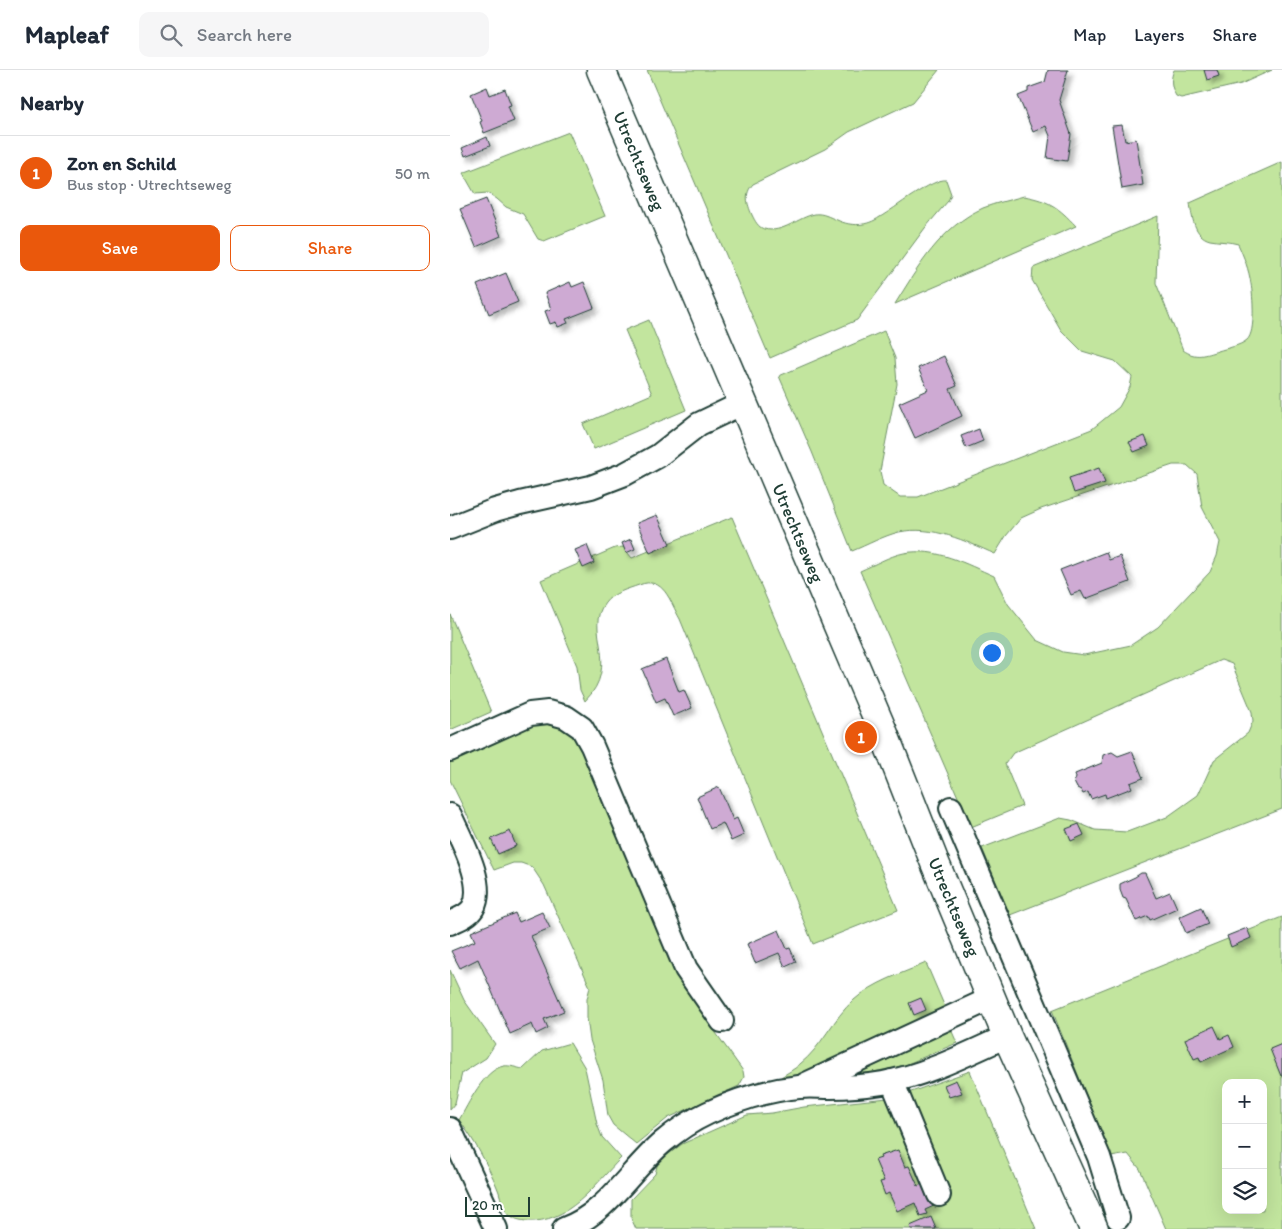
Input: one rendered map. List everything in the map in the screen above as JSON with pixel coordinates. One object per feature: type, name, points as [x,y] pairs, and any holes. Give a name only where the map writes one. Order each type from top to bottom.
[{"type":"main road","name":"Utrechtseweg","points":[[601,70],[882,729],[1007,1036],[1094,1229]]},
{"type":"street","points":[[450,528],[495,510],[591,487],[625,474],[658,456],[700,424],[743,403]]},
{"type":"street","points":[[450,750],[530,714],[548,712],[566,717],[582,728],[592,746],[686,969],[722,1021]]},
{"type":"street","name":"Utrechtseweg","points":[[951,808],[1099,1157],[1118,1218]]},
{"type":"street","points":[[450,815],[475,874],[478,886],[472,908],[464,916],[450,923]]},
{"type":"street","points":[[800,1087],[992,998]]},
{"type":"street","points":[[564,1229],[577,1224],[593,1214],[610,1199],[663,1143],[683,1128],[707,1114],[734,1103],[765,1094],[800,1087],[850,1087],[892,1081],[948,1062],[1007,1036]]},
{"type":"street","points":[[892,1081],[939,1195]]},
{"type":"street","points":[[450,1129],[496,1229]]},
{"type":"green space","points":[[647,70],[939,70],[913,102],[849,132],[825,149],[753,184],[748,191],[747,199],[750,211],[757,224],[764,229],[771,230],[784,227],[815,214],[848,224],[865,224],[875,220],[923,189],[940,181],[946,180],[951,194],[948,201],[925,228],[857,320],[770,358]]},
{"type":"green space","points":[[1174,70],[1272,70],[1241,84],[1181,98],[1176,96],[1172,86]]},
{"type":"green space","points":[[569,132],[605,216],[544,241],[538,239],[523,214],[506,207],[488,193],[475,194],[463,173]]},
{"type":"green space","points":[[1282,162],[1282,809],[1010,915],[982,848],[1060,818],[1071,820],[1095,830],[1127,832],[1167,817],[1198,795],[1214,760],[1248,733],[1253,721],[1252,712],[1232,664],[1221,660],[1013,753],[1005,764],[1022,806],[971,827],[860,571],[898,554],[928,552],[939,554],[994,576],[1008,604],[1037,640],[1063,652],[1084,655],[1131,645],[1158,627],[1210,572],[1217,556],[1220,542],[1202,507],[1197,474],[1187,465],[1173,465],[1041,509],[1021,518],[1006,536],[995,554],[936,532],[912,530],[881,538],[852,551],[779,376],[884,331],[895,358],[897,384],[880,471],[883,485],[900,497],[918,497],[1092,429],[1119,407],[1130,387],[1132,377],[1115,361],[1082,351],[1061,330],[1032,280],[1033,268],[1158,216],[1156,283],[1183,350],[1192,355],[1200,355],[1241,344],[1250,336],[1253,314],[1251,284],[1244,259],[1238,244],[1210,240],[1200,234],[1195,225],[1190,203]]},
{"type":"green space","points":[[1024,196],[1041,200],[1053,206],[1076,226],[895,304],[932,249],[955,226],[983,208]]},
{"type":"green space","points":[[649,320],[686,410],[594,449],[583,424],[652,394],[625,330]]},
{"type":"green space","points":[[732,517],[898,910],[813,944],[680,619],[665,592],[655,584],[648,583],[620,592],[605,603],[599,613],[598,624],[602,661],[601,674],[596,687],[585,701],[580,690],[577,666],[541,580],[615,548],[623,547],[632,558]]},
{"type":"green space","points":[[450,614],[491,712],[450,730]]},
{"type":"green space","points":[[549,718],[575,727],[680,977],[743,1071],[744,1077],[739,1086],[668,1118],[636,1144],[613,1125],[608,1116],[603,1080],[590,1040],[587,999],[590,987],[544,885],[532,867],[521,863],[513,863],[494,870],[450,780],[450,753]]},
{"type":"green space","points":[[1282,917],[1282,1229],[1166,1229],[1140,1169],[1128,1154],[1111,1157],[1052,1010]]},
{"type":"green space","points":[[926,963],[947,1012],[813,1073],[781,1081],[781,1077],[796,1068],[814,1050],[840,1015],[854,1000],[879,983]]},
{"type":"green space","points":[[450,970],[464,1000],[495,1044],[486,1058],[462,1073],[455,1103],[450,1109]]},
{"type":"green space","points":[[950,1027],[957,1043],[905,1065],[861,1075],[858,1072]]},
{"type":"green space","points":[[570,1043],[585,1068],[597,1124],[602,1137],[621,1158],[580,1201],[568,1210],[541,1220],[519,1220],[513,1218],[504,1208],[498,1189],[485,1161],[459,1120],[483,1080],[497,1069],[511,1066],[523,1069],[542,1051]]},
{"type":"green space","points":[[970,1071],[1036,1229],[636,1229],[631,1218],[631,1199],[655,1174],[658,1162],[682,1144],[747,1115],[897,1097]]},
{"type":"building","points":[[1048,70],[1068,70],[1059,100],[1071,134],[1067,161],[1047,158],[1050,136],[1046,126],[1033,132],[1018,96],[1028,92],[1028,88],[1045,82]]},
{"type":"building","points":[[1204,70],[1217,70],[1219,76],[1207,80]]},
{"type":"building","points":[[487,87],[490,95],[505,89],[511,105],[508,106],[514,121],[484,133],[480,122],[482,121],[471,94]]},
{"type":"building","points":[[1122,125],[1125,141],[1136,139],[1143,185],[1122,189],[1112,126]]},
{"type":"building","points":[[487,137],[490,146],[465,156],[462,148]]},
{"type":"building","points":[[486,199],[501,236],[476,247],[460,209]]},
{"type":"building","points":[[506,273],[518,302],[489,314],[477,285]]},
{"type":"building","points":[[570,282],[572,287],[584,282],[594,308],[566,319],[568,323],[558,327],[556,322],[550,324],[545,311],[551,309],[545,293]]},
{"type":"building","points":[[944,356],[957,386],[950,389],[962,416],[915,438],[899,403],[928,390],[918,368]]},
{"type":"building","points":[[979,429],[983,441],[966,448],[961,436]]},
{"type":"building","points":[[1145,436],[1149,446],[1134,452],[1129,442]]},
{"type":"building","points":[[1099,468],[1105,483],[1074,493],[1069,478]]},
{"type":"building","points":[[657,515],[670,544],[650,553],[637,523]]},
{"type":"building","points":[[631,539],[635,549],[626,553],[622,543]]},
{"type":"building","points":[[587,545],[594,563],[583,568],[575,550]]},
{"type":"building","points":[[1106,552],[1109,560],[1120,556],[1130,582],[1085,599],[1081,591],[1071,595],[1060,570]]},
{"type":"building","points":[[666,659],[679,692],[684,690],[692,708],[673,716],[665,698],[656,702],[642,669]]},
{"type":"building","points":[[1132,751],[1143,778],[1130,783],[1132,788],[1106,798],[1105,794],[1091,799],[1088,792],[1083,794],[1077,788],[1074,782],[1075,774],[1102,763],[1103,755],[1112,752],[1118,756]]},
{"type":"building","points":[[719,787],[733,820],[737,818],[744,835],[731,841],[723,823],[710,829],[697,797]]},
{"type":"building","points":[[1079,824],[1084,835],[1071,841],[1066,829]]},
{"type":"building","points":[[510,831],[516,846],[498,854],[491,839]]},
{"type":"building","points":[[1141,873],[1145,873],[1156,898],[1170,892],[1177,908],[1150,920],[1148,916],[1136,921],[1126,899],[1123,898],[1120,884]]},
{"type":"building","points":[[1201,907],[1208,924],[1186,933],[1179,917]]},
{"type":"building","points":[[542,912],[550,928],[531,936],[564,1011],[544,1019],[548,1028],[536,1034],[532,1024],[510,1034],[478,959],[460,968],[451,951],[475,941],[471,932],[515,913],[519,922]]},
{"type":"building","points":[[1247,928],[1251,938],[1231,947],[1227,936]]},
{"type":"building","points":[[779,930],[787,949],[790,948],[796,962],[785,967],[779,953],[755,963],[747,944]]},
{"type":"building","points":[[921,998],[926,1010],[914,1015],[909,1003]]},
{"type":"building","points":[[1214,1026],[1220,1039],[1229,1035],[1234,1047],[1201,1062],[1199,1057],[1194,1059],[1185,1039]]},
{"type":"building","points":[[1282,1044],[1282,1076],[1281,1076],[1270,1049]]},
{"type":"building","points":[[956,1080],[962,1093],[949,1097],[944,1085]]},
{"type":"building","points":[[898,1150],[905,1167],[909,1166],[918,1186],[926,1182],[936,1205],[925,1210],[927,1214],[920,1216],[915,1203],[897,1211],[889,1193],[885,1195],[880,1182],[884,1181],[875,1160],[881,1158],[880,1156]]},
{"type":"building","points":[[931,1217],[936,1229],[911,1229],[910,1226]]},
{"type":"place","name":"Zon en Schild","points":[[861,737]]}]
